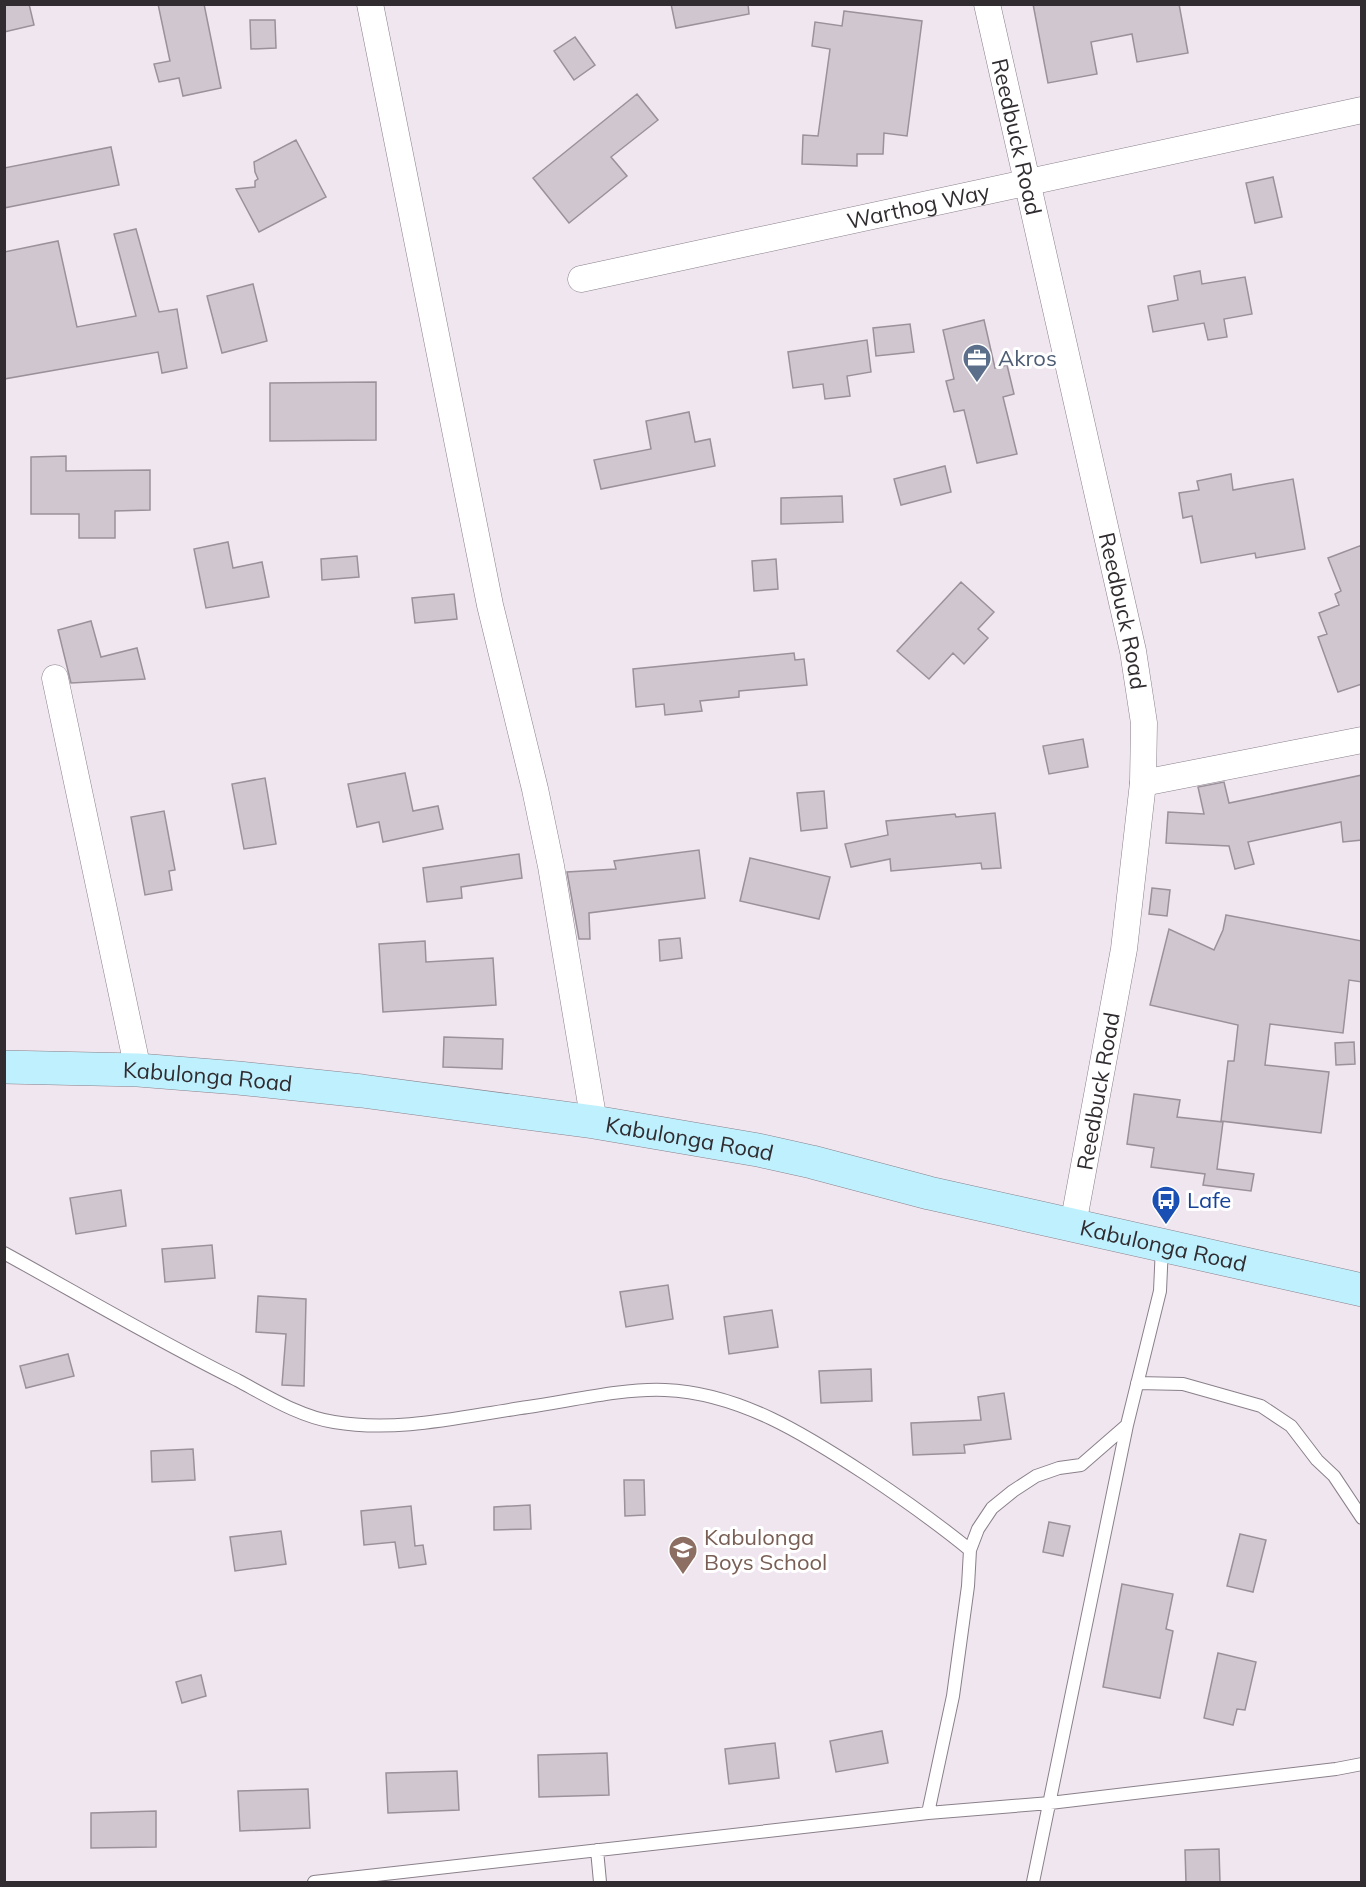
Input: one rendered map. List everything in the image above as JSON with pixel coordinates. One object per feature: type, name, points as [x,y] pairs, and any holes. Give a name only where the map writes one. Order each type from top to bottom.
[{"type":"main road","name":"Kabulonga Road","points":[[4,1067],[138,1070],[238,1078],[362,1091],[594,1122],[758,1150],[929,1193],[1362,1290]]},
{"type":"street","points":[[370,4],[490,605],[535,789],[551,866],[594,1122]]},
{"type":"street","name":"Reedbuck Road","points":[[987,4],[1133,651],[1143,723],[1143,783],[1124,950],[1073,1224]]},
{"type":"street","name":"Warthog Way","points":[[580,279],[1362,110]]},
{"type":"street","points":[[54,678],[138,1070]]},
{"type":"street","points":[[1143,783],[1362,740]]},
{"type":"lane","points":[[1033,1882],[1126,1425],[1160,1291],[1162,1246]]},
{"type":"lane","points":[[4,1253],[194,1359],[297,1411],[330,1422],[363,1426],[402,1426],[616,1394],[663,1390],[701,1394],[740,1405],[819,1444],[928,1515],[970,1550]]},
{"type":"lane","points":[[1137,1383],[1183,1384],[1262,1406],[1291,1426],[1317,1460],[1334,1476],[1362,1518]]},
{"type":"lane","points":[[928,1813],[953,1696],[968,1586],[970,1550],[978,1529],[992,1508],[1036,1476],[1059,1468],[1081,1465],[1126,1425]]},
{"type":"lane","points":[[314,1882],[365,1880],[597,1850],[928,1813],[1050,1803],[1362,1764]]},
{"type":"lane","points":[[597,1850],[600,1882]]},
{"type":"building","points":[[4,4],[29,4],[34,25],[4,32]]},
{"type":"building","points":[[158,4],[204,4],[221,88],[183,96],[179,78],[159,82],[154,64],[170,61]]},
{"type":"building","points":[[671,4],[748,4],[749,14],[676,28]]},
{"type":"building","points":[[1033,4],[1179,4],[1188,53],[1137,62],[1132,34],[1091,42],[1097,74],[1048,83]]},
{"type":"building","points":[[844,11],[922,21],[907,136],[884,133],[883,154],[857,154],[857,166],[802,164],[803,135],[818,136],[830,49],[812,46],[815,22],[842,26]]},
{"type":"building","points":[[250,20],[275,20],[276,48],[251,49]]},
{"type":"building","points":[[575,37],[595,65],[574,80],[554,51]]},
{"type":"building","points":[[637,94],[658,120],[611,157],[627,176],[569,223],[533,178]]},
{"type":"building","points":[[296,140],[326,197],[259,232],[236,189],[255,187],[255,181],[258,179],[254,162]]},
{"type":"building","points":[[111,147],[119,185],[4,208],[4,168]]},
{"type":"building","points":[[1273,177],[1282,217],[1255,223],[1246,183]]},
{"type":"building","points":[[136,229],[159,312],[177,309],[187,368],[162,373],[158,352],[4,379],[4,252],[58,241],[77,327],[136,316],[114,234]]},
{"type":"building","points":[[1200,271],[1202,284],[1245,277],[1252,314],[1224,319],[1227,337],[1208,340],[1204,323],[1153,332],[1148,306],[1178,300],[1174,276]]},
{"type":"building","points":[[253,284],[267,341],[222,353],[207,296]]},
{"type":"building","points":[[984,320],[995,368],[1007,365],[1014,394],[1003,397],[1017,454],[977,463],[964,410],[954,412],[946,381],[954,379],[943,330]]},
{"type":"building","points":[[910,324],[914,352],[876,356],[873,328]]},
{"type":"building","points":[[867,340],[871,372],[847,376],[850,396],[825,399],[823,384],[793,388],[788,352]]},
{"type":"building","points":[[376,382],[376,440],[270,441],[270,383]]},
{"type":"building","points":[[689,412],[695,442],[710,439],[715,466],[601,489],[594,460],[651,449],[646,421]]},
{"type":"building","points":[[66,456],[66,471],[150,470],[150,510],[115,511],[115,538],[79,538],[79,514],[31,514],[31,457]]},
{"type":"building","points":[[945,466],[951,492],[901,505],[894,479]]},
{"type":"building","points":[[1231,474],[1233,490],[1293,479],[1305,549],[1256,558],[1255,553],[1201,563],[1192,516],[1183,518],[1179,493],[1199,490],[1197,481]]},
{"type":"building","points":[[842,496],[843,522],[781,524],[781,498]]},
{"type":"building","points":[[228,542],[233,568],[262,562],[269,597],[206,608],[194,549]]},
{"type":"building","points":[[1362,545],[1362,684],[1338,692],[1318,637],[1327,634],[1319,613],[1339,605],[1335,594],[1341,591],[1328,558]]},
{"type":"building","points":[[357,556],[359,577],[322,580],[321,559]]},
{"type":"building","points":[[776,559],[778,589],[754,591],[752,561]]},
{"type":"building","points":[[961,582],[994,612],[978,629],[988,638],[964,664],[953,653],[929,679],[897,651]]},
{"type":"building","points":[[454,594],[457,619],[415,623],[412,598]]},
{"type":"building","points":[[91,621],[101,657],[137,648],[145,679],[71,683],[58,630]]},
{"type":"building","points":[[794,653],[795,660],[804,659],[807,685],[739,691],[739,697],[700,701],[702,711],[665,715],[664,704],[636,707],[633,669]]},
{"type":"building","points":[[1083,739],[1088,767],[1049,774],[1043,746]]},
{"type":"building","points":[[405,773],[413,811],[438,806],[443,829],[383,842],[379,822],[357,827],[348,784]]},
{"type":"building","points":[[1362,775],[1362,840],[1343,842],[1341,822],[1248,842],[1254,864],[1235,869],[1229,846],[1166,843],[1168,812],[1204,814],[1198,787],[1224,782],[1229,803]]},
{"type":"building","points":[[265,778],[276,844],[244,849],[232,784]]},
{"type":"building","points":[[824,791],[827,828],[801,831],[797,793]]},
{"type":"building","points":[[164,811],[175,870],[169,871],[172,890],[145,895],[131,817]]},
{"type":"building","points":[[995,813],[1001,868],[982,869],[981,863],[891,871],[890,859],[851,867],[845,844],[888,835],[886,821],[955,814],[956,817]]},
{"type":"building","points":[[699,850],[705,898],[589,913],[590,939],[579,939],[567,872],[616,869],[614,861]]},
{"type":"building","points":[[519,854],[522,878],[461,887],[462,898],[427,902],[423,868]]},
{"type":"building","points":[[750,858],[830,877],[819,919],[740,901]]},
{"type":"building","points":[[1152,888],[1170,890],[1167,916],[1149,914]]},
{"type":"building","points":[[1226,915],[1362,941],[1362,982],[1349,980],[1343,1033],[1270,1024],[1265,1065],[1329,1072],[1321,1133],[1221,1121],[1228,1061],[1234,1061],[1238,1025],[1150,1005],[1169,929],[1214,950],[1223,930]]},
{"type":"building","points":[[680,938],[682,958],[660,961],[659,940]]},
{"type":"building","points":[[425,941],[426,962],[493,958],[496,1005],[383,1012],[379,944]]},
{"type":"building","points":[[444,1037],[503,1039],[502,1069],[443,1067]]},
{"type":"building","points":[[1354,1042],[1355,1064],[1336,1065],[1335,1043]]},
{"type":"building","points":[[1134,1094],[1180,1100],[1177,1117],[1223,1122],[1217,1169],[1254,1174],[1251,1191],[1203,1185],[1205,1174],[1151,1167],[1154,1148],[1127,1144]]},
{"type":"building","points":[[121,1190],[126,1226],[76,1234],[70,1198]]},
{"type":"building","points":[[212,1245],[215,1278],[165,1282],[162,1249]]},
{"type":"building","points":[[668,1285],[673,1319],[626,1327],[620,1292]]},
{"type":"building","points":[[258,1296],[306,1299],[304,1386],[282,1385],[286,1334],[256,1332]]},
{"type":"building","points":[[772,1310],[778,1347],[729,1354],[724,1317]]},
{"type":"building","points":[[68,1354],[74,1376],[26,1388],[20,1366]]},
{"type":"building","points":[[871,1369],[872,1401],[821,1403],[819,1371]]},
{"type":"building","points":[[1004,1393],[1011,1439],[964,1445],[965,1453],[913,1455],[911,1423],[981,1420],[978,1397]]},
{"type":"building","points":[[193,1449],[195,1480],[152,1482],[151,1451]]},
{"type":"building","points":[[624,1480],[644,1480],[645,1515],[625,1516]]},
{"type":"building","points":[[530,1505],[531,1529],[494,1530],[494,1507]]},
{"type":"building","points":[[411,1506],[415,1546],[423,1545],[426,1564],[399,1568],[395,1542],[364,1545],[361,1511]]},
{"type":"building","points":[[1049,1522],[1070,1526],[1063,1556],[1043,1552]]},
{"type":"building","points":[[281,1531],[286,1564],[235,1571],[230,1537]]},
{"type":"building","points":[[1240,1534],[1266,1540],[1253,1592],[1227,1586]]},
{"type":"building","points":[[1122,1584],[1173,1594],[1166,1629],[1173,1631],[1160,1698],[1103,1687]]},
{"type":"building","points":[[1218,1653],[1256,1662],[1245,1710],[1237,1709],[1233,1725],[1204,1718]]},
{"type":"building","points":[[201,1675],[206,1696],[182,1703],[176,1682]]},
{"type":"building","points":[[882,1731],[888,1763],[836,1772],[830,1741]]},
{"type":"building","points":[[775,1743],[779,1778],[729,1784],[725,1749]]},
{"type":"building","points":[[607,1753],[609,1795],[539,1797],[538,1755]]},
{"type":"building","points":[[457,1771],[459,1810],[388,1813],[386,1773]]},
{"type":"building","points":[[308,1789],[310,1828],[240,1831],[238,1791]]},
{"type":"building","points":[[156,1811],[156,1847],[91,1848],[91,1813]]},
{"type":"building","points":[[1219,1849],[1220,1882],[1186,1882],[1185,1850]]},
{"type":"place","name":"Akros","points":[[977,384]]},
{"type":"place","name":"Lafe","points":[[1166,1226]]},
{"type":"place","name":"Kabulonga Boys School","points":[[683,1576]]}]
